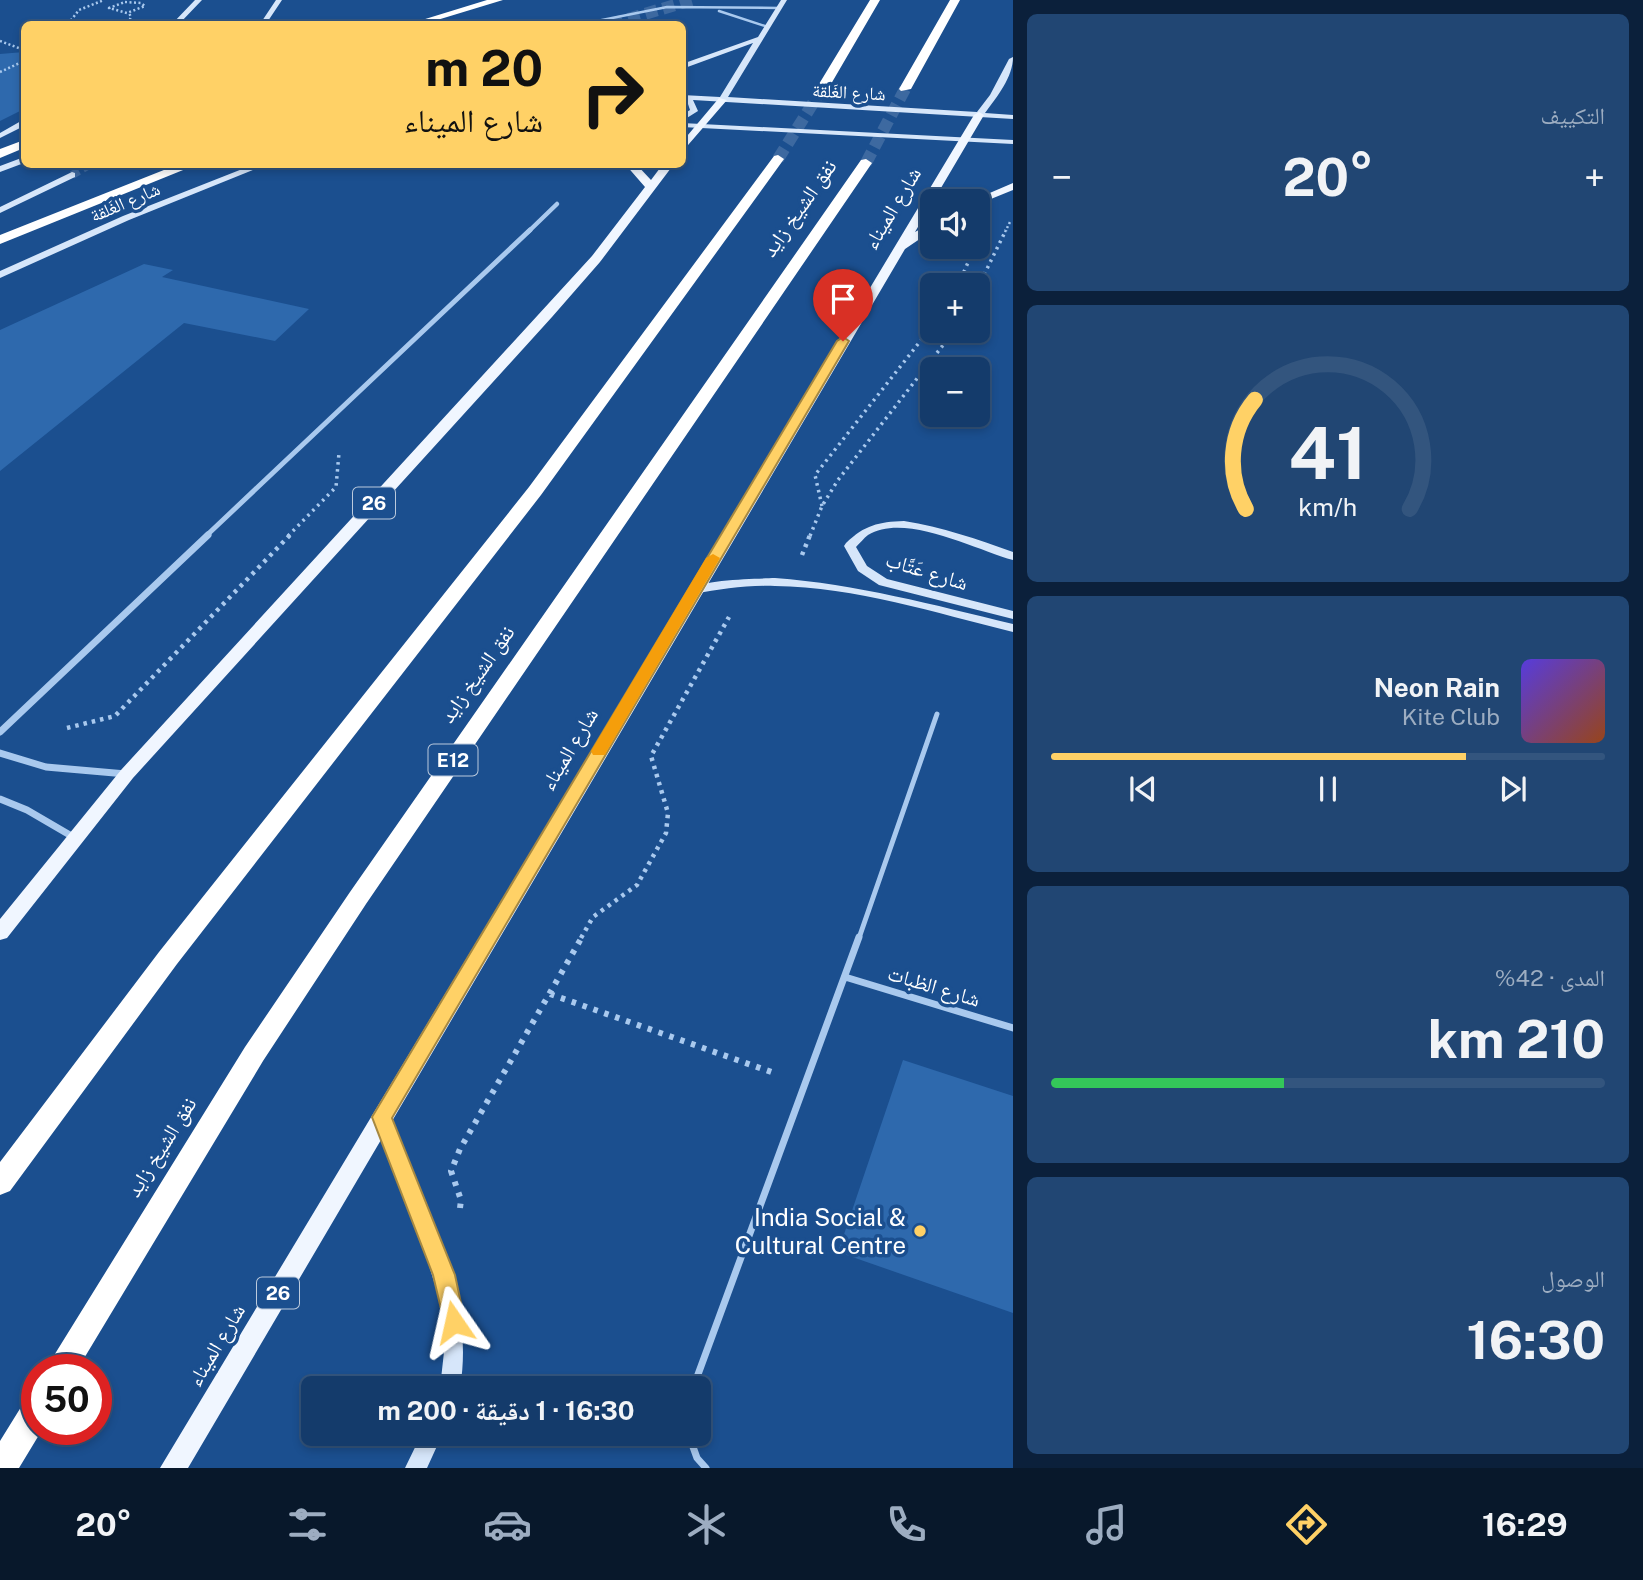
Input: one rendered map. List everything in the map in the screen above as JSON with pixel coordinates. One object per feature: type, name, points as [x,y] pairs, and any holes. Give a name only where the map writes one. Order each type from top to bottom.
[{"type":"highway","points":[[424,21],[498,0]]},
{"type":"highway","points":[[825,84],[875,0]]},
{"type":"highway","points":[[905,89],[955,0]]},
{"type":"highway","points":[[0,154],[21,145]]},
{"type":"highway","points":[[0,1183],[168,958],[535,491],[778,159]]},
{"type":"highway","name":"نفق الشيخ زايد","points":[[70,1354],[254,1054],[866,163]]},
{"type":"highway","points":[[0,240],[182,168]]},
{"type":"highway","points":[[1,1468],[21,1435]]},
{"type":"main road","points":[[178,21],[199,0]]},
{"type":"main road","points":[[265,21],[279,0]]},
{"type":"main road","points":[[686,144],[722,100],[784,0]]},
{"type":"main road","points":[[686,66],[763,37]]},
{"type":"main road","name":"شارع الميناء","points":[[173,1468],[897,250],[979,115],[994,96],[1013,58]]},
{"type":"main road","name":"شارع الغَلقة","points":[[686,97],[979,115],[1008,123]]},
{"type":"main road","points":[[686,99],[692,103],[694,111],[686,118]]},
{"type":"main road","name":"شارع الغَلقة","points":[[686,123],[701,126],[1012,142]]},
{"type":"main road","points":[[1008,123],[1012,142]]},
{"type":"main road","points":[[0,135],[21,124]]},
{"type":"main road","points":[[0,169],[21,161]]},
{"type":"main road","name":"شارع الغَلقة","points":[[0,275],[126,218],[254,168]]},
{"type":"main road","points":[[634,168],[650,186]]},
{"type":"main road","name":"26","points":[[0,933],[127,774],[548,314],[596,259],[666,168]]},
{"type":"main road","points":[[0,210],[72,175]]},
{"type":"main road","points":[[990,196],[1013,186]]},
{"type":"main road","points":[[897,250],[920,234]]},
{"type":"main road","name":"شارع عَتَّاب","points":[[1013,555],[922,526],[904,524],[863,532],[850,546],[862,568],[883,582],[1013,615]]},
{"type":"main road","name":"شارع عَتَّاب","points":[[694,590],[742,582],[794,581],[846,589],[1013,628]]},
{"type":"main road","points":[[382,1117],[453,1306],[456,1339],[451,1376]]},
{"type":"main road","points":[[416,1468],[427,1446]]},
{"type":"street","points":[[0,732],[556,204]]},
{"type":"street","points":[[0,753],[31,764],[127,774]]},
{"type":"street","points":[[0,799],[27,810],[75,838]]},
{"type":"lane","points":[[597,21],[667,7],[779,8]]},
{"type":"lane","points":[[706,9],[740,16],[768,27]]},
{"type":"lane","points":[[697,1376],[845,977],[937,714]]},
{"type":"lane","name":"شارع الظبات","points":[[845,977],[1013,1028]]},
{"type":"lane","points":[[693,1446],[697,1458],[706,1468]]},
{"type":"path","points":[[70,21],[79,10],[104,0]]},
{"type":"path","points":[[125,2],[141,3],[145,6],[129,13],[116,12],[109,8],[125,2]]},
{"type":"path","points":[[129,13],[129,21]]},
{"type":"path","points":[[0,41],[21,49]]},
{"type":"path","points":[[0,72],[21,62]]},
{"type":"path","points":[[985,273],[1013,216]]},
{"type":"path","points":[[822,506],[816,475],[920,342]]},
{"type":"path","points":[[430,1241],[457,1228],[461,1200],[451,1171],[460,1149],[593,917],[637,886],[666,832],[668,813],[651,756],[729,617],[748,602],[772,595],[794,581],[806,541],[838,480],[945,343]]},
{"type":"path","points":[[66,728],[115,716],[336,486],[339,451]]},
{"type":"path","points":[[550,994],[805,1084]]},
{"type":"shaded area","points":[[21,52],[21,110],[0,121],[0,54]]},
{"type":"shaded area","points":[[144,264],[173,270],[162,277],[309,309],[275,341],[184,323],[0,471],[0,330]]},
{"type":"shaded area","points":[[903,1060],[1013,1096],[1013,1313],[838,1252]]},
{"type":"tunnel","points":[[621,21],[692,0]]},
{"type":"tunnel","points":[[778,159],[825,84]]},
{"type":"tunnel","points":[[866,163],[905,89]]},
{"type":"tunnel","points":[[72,175],[84,168]]},
{"type":"slow traffic","points":[[599,751],[713,558]]},
{"type":"place","name":"India Social & Cultural Centre","points":[[920,1231]]},
{"type":"route","points":[[454,1322],[453,1306],[444,1275],[382,1117],[843,341]]}]
